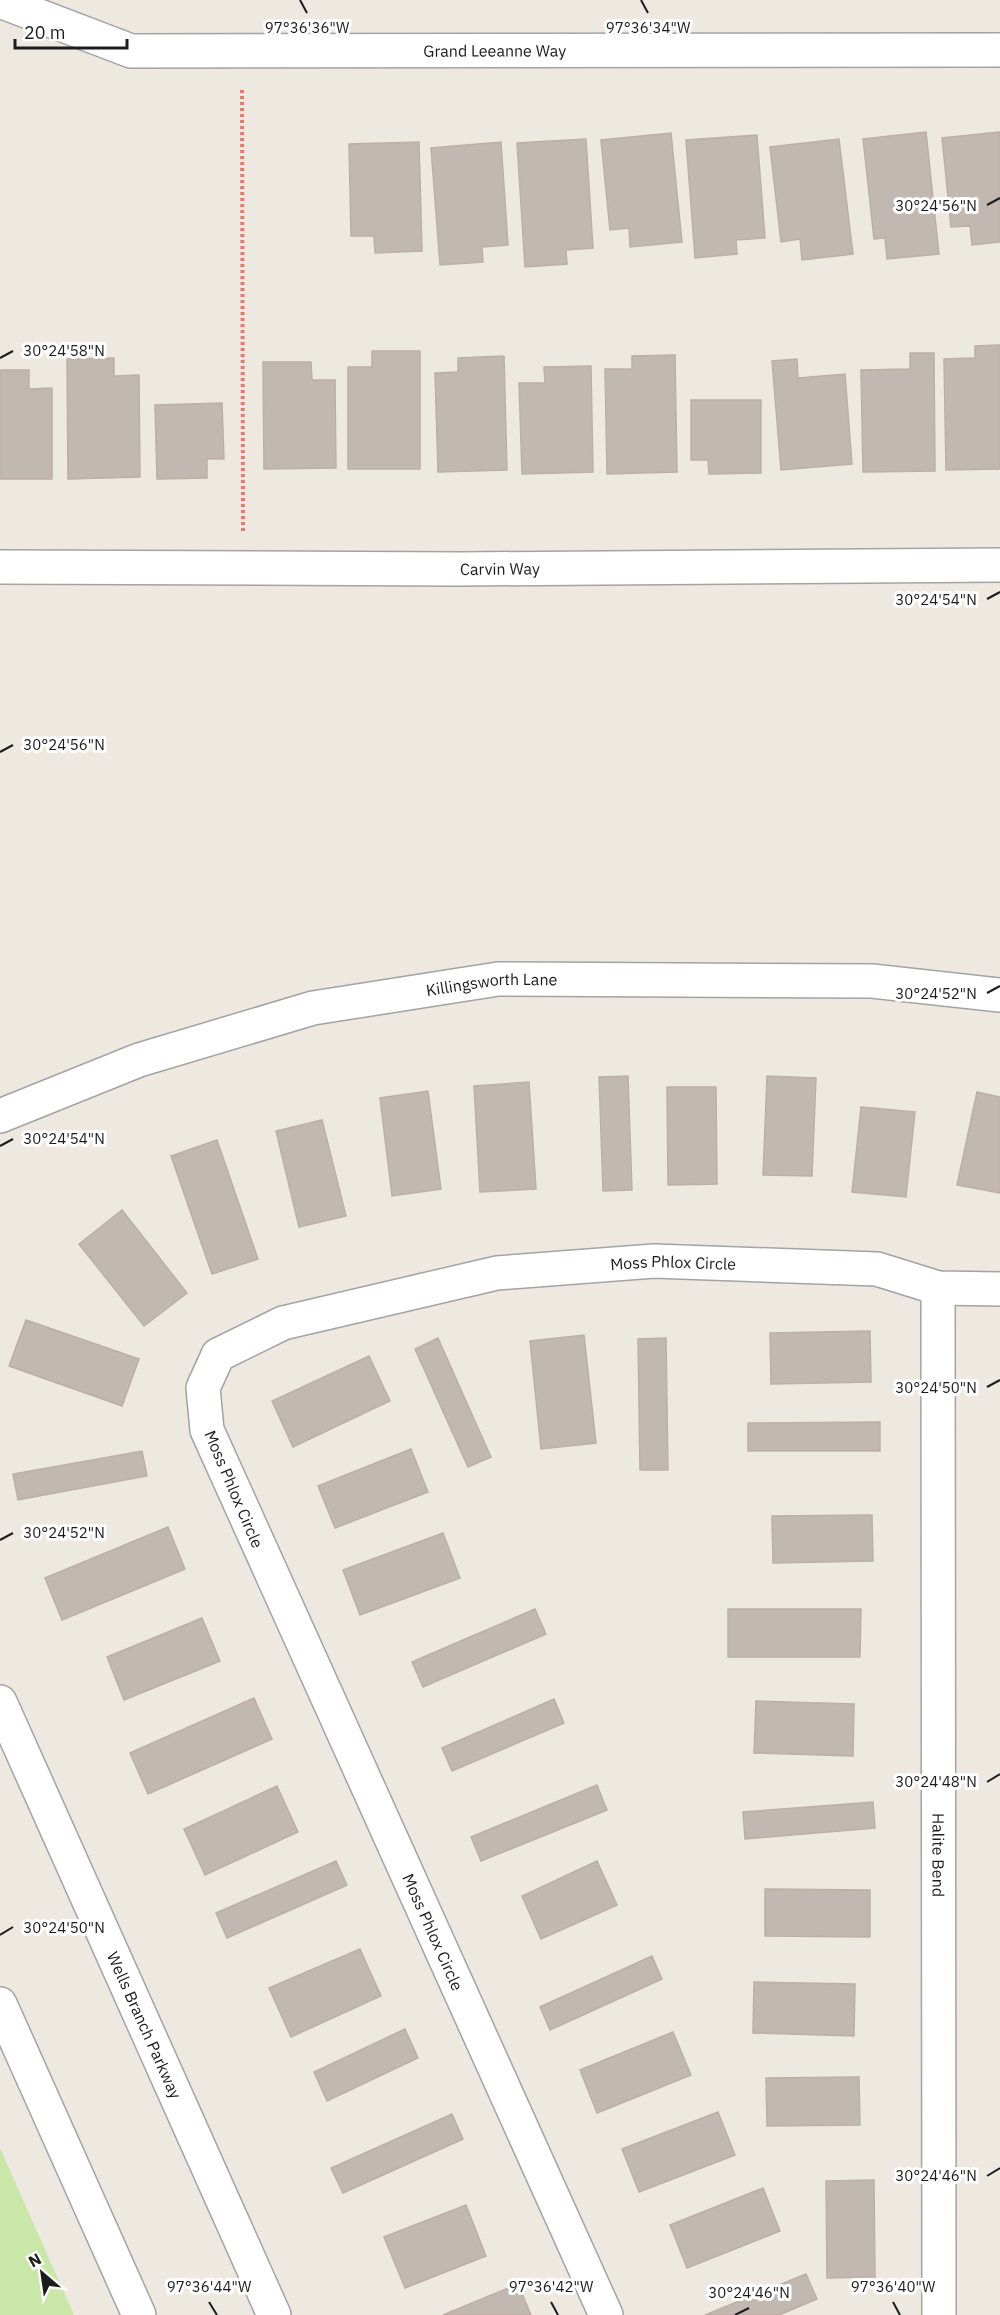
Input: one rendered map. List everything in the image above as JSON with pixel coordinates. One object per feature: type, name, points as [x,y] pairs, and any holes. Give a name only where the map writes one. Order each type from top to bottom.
[{"type":"street","name":"Grand Leeanne Way","points":[[0,1],[131,51],[1000,50]]},
{"type":"street","name":"Carvin Way","points":[[0,567],[459,569],[1000,564]]},
{"type":"street","name":"Killingsworth Lane","points":[[0,1116],[139,1060],[313,1008],[498,980],[872,981],[1000,994]]},
{"type":"street","name":"Moss Phlox Circle","points":[[606,2315],[207,1430],[203,1388],[218,1355],[283,1323],[497,1273],[666,1262],[877,1269],[938,1288],[1000,1289]]},
{"type":"street","name":"Halite Bend","points":[[938,1288],[939,2315]]},
{"type":"street","name":"Wells Branch Parkway","points":[[0,1702],[274,2315]]},
{"type":"street","points":[[0,2004],[139,2315]]},
{"type":"path","points":[[243,90],[243,531]]},
{"type":"green space","points":[[0,2148],[74,2315],[0,2315]]},
{"type":"building","points":[[926,132],[939,254],[887,259],[885,238],[874,239],[863,139]]},
{"type":"building","points":[[1000,132],[1000,242],[972,245],[970,226],[951,227],[942,138]]},
{"type":"building","points":[[671,133],[682,242],[630,247],[629,228],[610,230],[601,140]]},
{"type":"building","points":[[757,135],[765,238],[736,240],[737,254],[695,258],[686,140]]},
{"type":"building","points":[[586,139],[593,248],[566,250],[567,264],[525,267],[517,143]]},
{"type":"building","points":[[839,139],[853,254],[802,260],[800,239],[781,242],[770,147]]},
{"type":"building","points":[[419,142],[422,251],[375,253],[374,236],[351,236],[349,144]]},
{"type":"building","points":[[501,142],[508,245],[482,247],[483,262],[440,265],[431,148]]},
{"type":"building","points":[[1000,345],[1000,469],[946,470],[944,359],[975,358],[975,346]]},
{"type":"building","points":[[372,351],[420,351],[420,469],[348,469],[348,367],[372,367]]},
{"type":"building","points":[[910,353],[934,353],[935,471],[863,472],[861,370],[910,369]]},
{"type":"building","points":[[675,355],[677,472],[607,474],[605,369],[632,369],[632,356]]},
{"type":"building","points":[[504,356],[507,470],[438,472],[435,373],[458,372],[458,358]]},
{"type":"building","points":[[114,358],[114,376],[139,375],[140,477],[68,479],[67,359]]},
{"type":"building","points":[[797,359],[798,378],[845,374],[852,464],[781,470],[772,361]]},
{"type":"building","points":[[263,362],[311,362],[312,380],[335,380],[336,468],[264,469]]},
{"type":"building","points":[[591,366],[593,472],[522,474],[519,383],[545,383],[544,367]]},
{"type":"building","points":[[0,370],[29,370],[29,389],[52,388],[52,479],[0,479]]},
{"type":"building","points":[[691,400],[761,400],[761,473],[709,474],[708,460],[691,460]]},
{"type":"building","points":[[222,403],[224,459],[207,459],[207,478],[157,479],[155,405]]},
{"type":"building","points":[[628,1076],[632,1190],[603,1191],[599,1077]]},
{"type":"building","points":[[767,1076],[816,1078],[812,1176],[763,1175]]},
{"type":"building","points":[[529,1082],[536,1189],[480,1192],[474,1086]]},
{"type":"building","points":[[667,1087],[716,1087],[717,1184],[668,1185]]},
{"type":"building","points":[[428,1091],[441,1189],[392,1196],[380,1098]]},
{"type":"building","points":[[977,1092],[1000,1097],[1000,1193],[957,1185]]},
{"type":"building","points":[[861,1107],[915,1112],[906,1197],[852,1192]]},
{"type":"building","points":[[322,1120],[346,1216],[299,1227],[276,1131]]},
{"type":"building","points":[[217,1140],[258,1259],[212,1274],[171,1156]]},
{"type":"building","points":[[122,1210],[187,1293],[144,1326],[79,1244]]},
{"type":"building","points":[[26,1320],[139,1359],[122,1406],[9,1366]]},
{"type":"building","points":[[870,1331],[871,1382],[771,1384],[770,1333]]},
{"type":"building","points":[[584,1335],[596,1443],[541,1449],[530,1341]]},
{"type":"building","points":[[438,1338],[491,1457],[468,1467],[415,1349]]},
{"type":"building","points":[[666,1338],[668,1470],[640,1470],[638,1339]]},
{"type":"building","points":[[369,1356],[390,1401],[293,1447],[272,1401]]},
{"type":"building","points":[[880,1422],[880,1451],[748,1451],[748,1423]]},
{"type":"building","points":[[411,1449],[428,1492],[335,1528],[318,1486]]},
{"type":"building","points":[[142,1451],[147,1476],[18,1500],[13,1474]]},
{"type":"building","points":[[872,1515],[873,1561],[773,1563],[772,1516]]},
{"type":"building","points":[[168,1527],[185,1569],[62,1620],[45,1578]]},
{"type":"building","points":[[443,1533],[460,1578],[360,1615],[343,1570]]},
{"type":"building","points":[[535,1609],[546,1634],[423,1687],[412,1662]]},
{"type":"building","points":[[728,1609],[861,1609],[860,1657],[728,1657]]},
{"type":"building","points":[[202,1618],[220,1661],[124,1700],[107,1657]]},
{"type":"building","points":[[254,1698],[272,1739],[148,1794],[130,1753]]},
{"type":"building","points":[[554,1699],[564,1723],[452,1771],[442,1748]]},
{"type":"building","points":[[756,1701],[854,1704],[853,1756],[754,1753]]},
{"type":"building","points":[[597,1785],[607,1810],[481,1861],[471,1837]]},
{"type":"building","points":[[277,1786],[298,1832],[205,1875],[184,1829]]},
{"type":"building","points":[[873,1802],[875,1828],[745,1839],[743,1812]]},
{"type":"building","points":[[336,1861],[347,1885],[227,1938],[216,1913]]},
{"type":"building","points":[[597,1861],[617,1905],[541,1939],[522,1896]]},
{"type":"building","points":[[765,1889],[870,1890],[870,1937],[765,1936]]},
{"type":"building","points":[[360,1949],[381,1996],[291,2037],[269,1988]]},
{"type":"building","points":[[652,1956],[662,1979],[550,2030],[540,2007]]},
{"type":"building","points":[[754,1982],[855,1984],[854,2036],[753,2033]]},
{"type":"building","points":[[405,2029],[418,2058],[327,2101],[314,2072]]},
{"type":"building","points":[[673,2032],[691,2075],[597,2113],[580,2070]]},
{"type":"building","points":[[859,2077],[860,2125],[767,2126],[766,2078]]},
{"type":"building","points":[[718,2112],[735,2155],[639,2192],[622,2149]]},
{"type":"building","points":[[452,2114],[463,2139],[343,2193],[331,2168]]},
{"type":"building","points":[[874,2180],[875,2277],[827,2278],[826,2181]]},
{"type":"building","points":[[763,2188],[780,2231],[687,2268],[670,2225]]},
{"type":"building","points":[[466,2205],[486,2256],[405,2288],[384,2237]]},
{"type":"building","points":[[806,2274],[817,2299],[779,2315],[705,2315]]},
{"type":"building","points":[[518,2284],[531,2315],[443,2315]]}]
